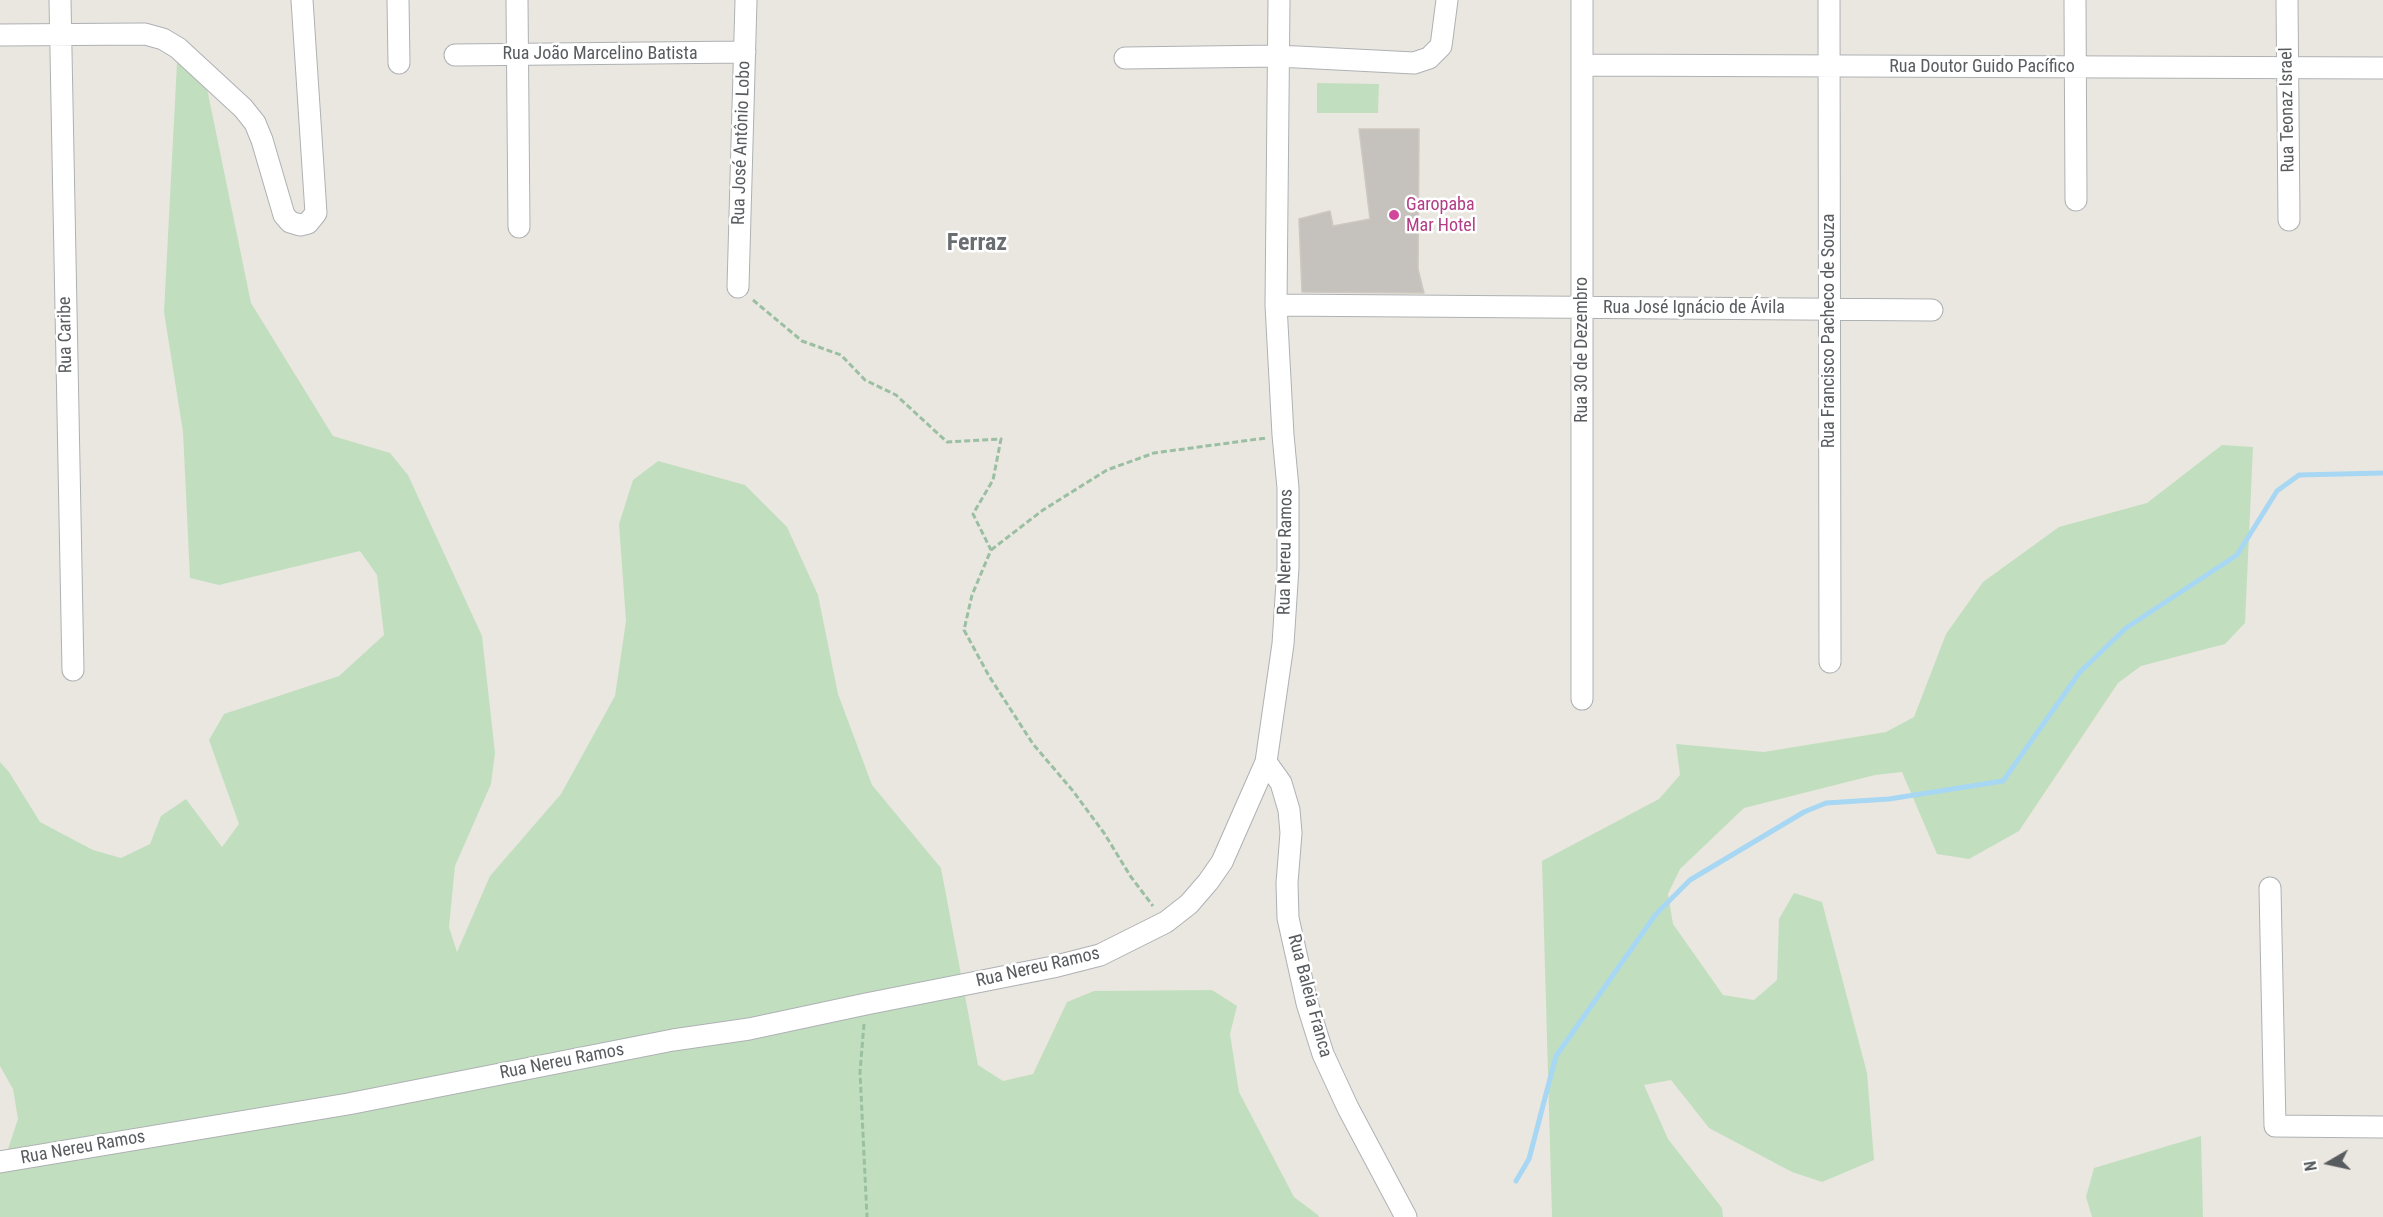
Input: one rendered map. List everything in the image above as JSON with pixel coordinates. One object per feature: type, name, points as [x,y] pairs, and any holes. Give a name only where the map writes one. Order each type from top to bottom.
[{"type":"street","name":"Rua Caribe","points":[[60,0],[73,670]]},
{"type":"street","points":[[0,35],[145,34],[163,39],[178,48],[243,108],[255,123],[284,216],[290,222],[300,225],[308,223],[316,213],[303,0]]},
{"type":"street","points":[[398,0],[399,63]]},
{"type":"street","points":[[517,0],[519,227]]},
{"type":"street","name":"Rua José Antônio Lobo","points":[[738,287],[746,0]]},
{"type":"street","name":"Rua Nereu Ramos","points":[[0,1162],[348,1104],[672,1040],[749,1029],[1081,961],[1100,955],[1166,922],[1189,904],[1222,862],[1266,762],[1283,644],[1288,567],[1288,488],[1276,305],[1279,0]]},
{"type":"street","points":[[1125,58],[1278,56],[1414,63],[1429,58],[1441,46],[1447,0]]},
{"type":"street","name":"Rua 30 de Dezembro","points":[[1582,0],[1582,699]]},
{"type":"street","name":"Rua Francisco Pacheco de Souza","points":[[1829,0],[1830,662]]},
{"type":"street","points":[[2075,0],[2076,200]]},
{"type":"street","name":"Rua Teonaz Israel","points":[[2287,0],[2289,220]]},
{"type":"street","name":"Rua João Marcelino Batista","points":[[455,55],[745,52]]},
{"type":"street","name":"Rua Doutor Guido Pacífico","points":[[1582,65],[2383,68]]},
{"type":"street","name":"Rua José Ignácio de Ávila","points":[[1276,305],[1932,310]]},
{"type":"street","name":"Rua Baleia Franca","points":[[1266,762],[1281,783],[1289,810],[1292,833],[1287,883],[1288,918],[1307,1003],[1328,1065],[1348,1108],[1406,1217]]},
{"type":"street","points":[[2270,888],[2275,1126],[2383,1127]]},
{"type":"path","points":[[738,287],[802,341],[841,355],[865,380],[896,395],[947,442],[1001,439],[993,480],[973,514],[991,550]]},
{"type":"path","points":[[1166,922],[1131,877],[1104,833],[1073,791],[1033,744],[989,676],[964,630],[972,595],[991,550],[1043,510],[1107,470],[1154,453],[1283,435]]},
{"type":"path","points":[[866,1004],[860,1072],[867,1217]]},
{"type":"green space","points":[[177,63],[203,69],[251,303],[333,436],[390,453],[408,475],[482,636],[495,753],[491,784],[455,866],[449,927],[457,952],[490,876],[561,794],[615,696],[626,621],[619,524],[633,480],[658,461],[745,485],[787,527],[818,595],[838,694],[872,785],[941,868],[978,1065],[1003,1081],[1033,1074],[1067,1002],[1094,991],[1212,990],[1237,1006],[1230,1034],[1239,1092],[1294,1197],[1319,1217],[0,1217],[0,1173],[18,1119],[13,1089],[0,1066],[0,762],[9,772],[40,822],[93,850],[121,858],[150,844],[161,816],[186,799],[222,847],[239,824],[209,740],[224,714],[339,676],[384,635],[377,575],[360,551],[219,585],[190,578],[183,432],[164,312]]},
{"type":"green space","points":[[1317,83],[1379,84],[1378,113],[1317,113]]},
{"type":"green space","points":[[2222,445],[2253,447],[2245,623],[2225,644],[2141,666],[2118,683],[2019,831],[1969,859],[1937,854],[1902,772],[1875,775],[1744,808],[1680,869],[1668,894],[1673,924],[1723,995],[1754,1000],[1777,980],[1779,919],[1794,893],[1822,902],[1867,1073],[1874,1160],[1822,1182],[1792,1172],[1709,1128],[1671,1080],[1644,1085],[1668,1139],[1722,1208],[1723,1217],[1552,1217],[1542,861],[1659,799],[1680,775],[1676,744],[1764,752],[1886,732],[1914,717],[1946,634],[1983,582],[2059,527],[2147,503]]},
{"type":"green space","points":[[2201,1136],[2203,1217],[2092,1217],[2086,1197],[2094,1168]]},
{"type":"building","name":"Garopaba Mar Hotel","points":[[1359,129],[1419,129],[1418,269],[1424,293],[1302,292],[1299,219],[1330,211],[1333,226],[1370,219]]},
{"type":"waterway","points":[[1516,1181],[1529,1159],[1556,1056],[1656,914],[1690,880],[1804,812],[1826,803],[1889,799],[2003,781],[2080,672],[2126,628],[2237,555],[2277,491],[2299,475],[2383,473]]},
{"type":"place","name":"Garopaba Mar Hotel","points":[[1394,215]]},
{"type":"district","name":"Ferraz","points":[[977,244]]}]
